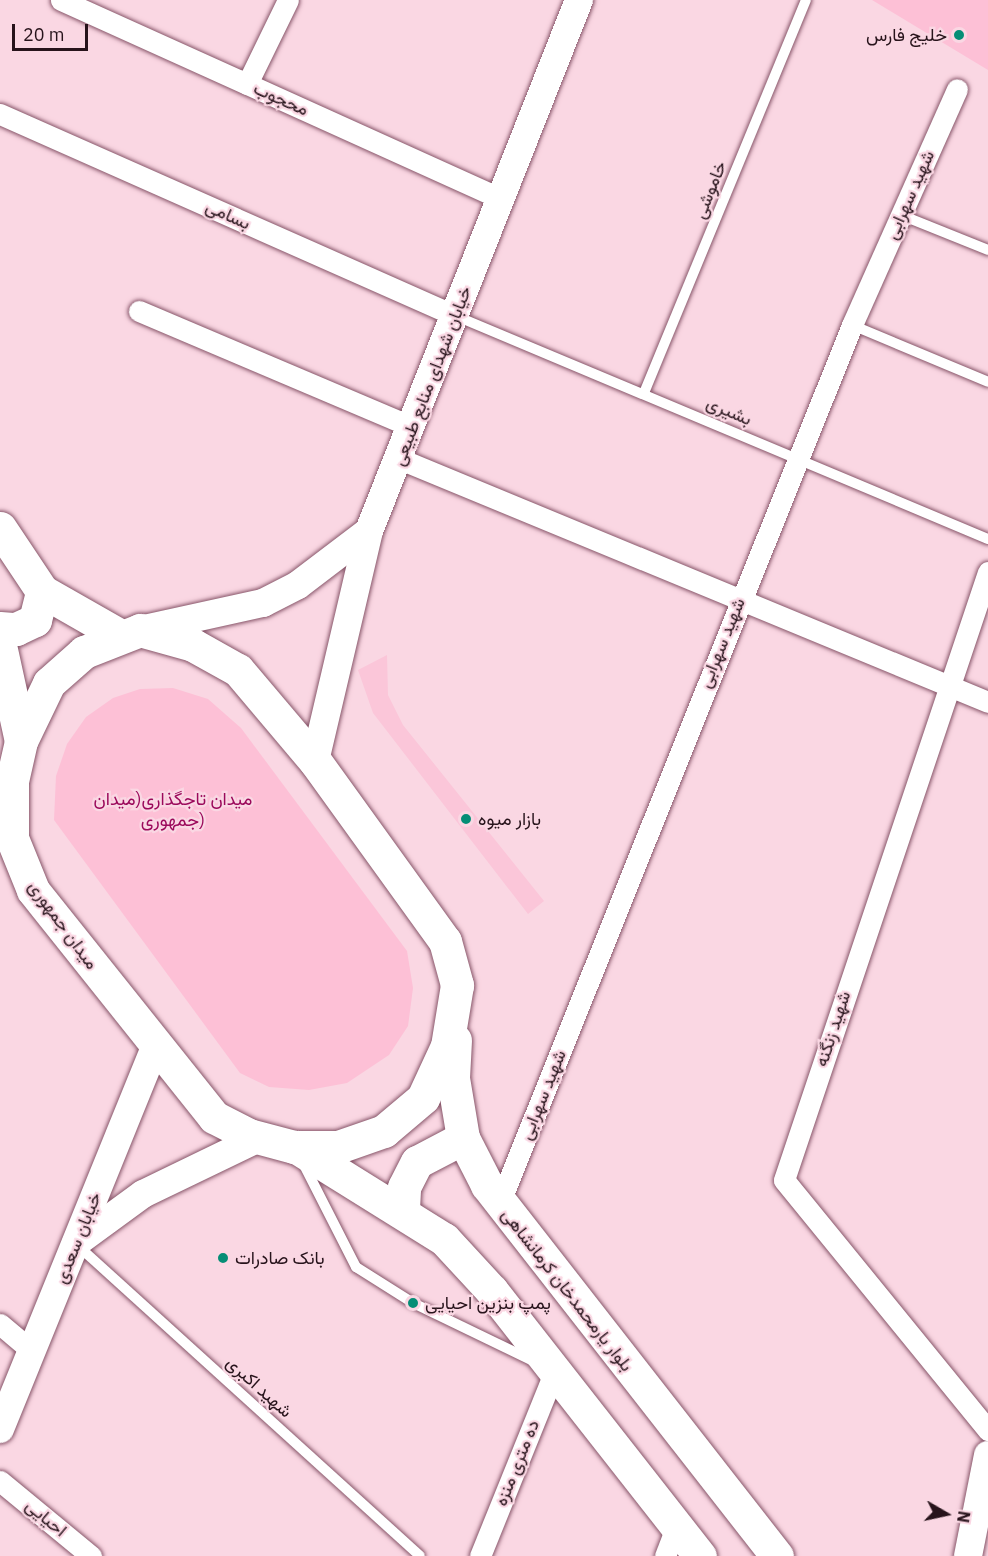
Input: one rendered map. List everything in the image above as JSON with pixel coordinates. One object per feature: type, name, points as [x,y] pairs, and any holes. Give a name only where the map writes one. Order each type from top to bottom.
[{"type":"main road","name":"خیابان شهدای منابع طبیعی","points":[[315,761],[369,531],[400,459],[579,0]]},
{"type":"main road","points":[[0,528],[42,591],[129,632],[263,603],[298,585],[369,531]]},
{"type":"main road","points":[[21,741],[1,646],[16,630],[35,620],[42,591]]},
{"type":"main road","name":"میدان جمهوری","points":[[129,632],[193,645],[238,670],[315,761],[445,941],[457,985],[447,1046],[423,1098],[384,1131],[338,1147],[294,1146],[259,1138],[214,1117],[155,1047],[33,890],[6,840],[12,781],[21,741],[50,683],[84,652],[129,632]]},
{"type":"main road","name":"بلوار یارمحمدخان کرمانشاهی","points":[[457,985],[453,1078],[463,1138],[500,1202],[777,1556]]},
{"type":"main road","name":"خیابان سعدی","points":[[0,1429],[155,1047]]},
{"type":"main road","points":[[76,1243],[152,1189],[259,1138]]},
{"type":"main road","points":[[403,1209],[404,1187],[417,1162],[463,1138]]},
{"type":"main road","points":[[294,1146],[403,1209],[444,1239],[555,1370],[700,1556]]},
{"type":"main road","points":[[968,1556],[984,1497],[988,1455]]},
{"type":"street","name":"محجوب","points":[[61,0],[501,199]]},
{"type":"street","points":[[247,84],[288,0]]},
{"type":"street","name":"شهید سهرابی","points":[[500,1202],[739,600],[799,459],[852,325],[957,89]]},
{"type":"street","name":"بسامی","points":[[0,114],[455,316]]},
{"type":"street","points":[[139,311],[412,427]]},
{"type":"street","points":[[400,459],[988,702]]},
{"type":"street","name":"شهید زنگنه","points":[[988,572],[947,685],[784,1180],[988,1430]]},
{"type":"street","points":[[0,1324],[32,1351]]},
{"type":"street","name":"ده متری منزه","points":[[480,1556],[555,1370]]},
{"type":"street","name":"احیایی","points":[[0,1481],[91,1556]]},
{"type":"street","points":[[665,1556],[677,1525]]},
{"type":"lane","name":"خاموشی","points":[[644,393],[806,0]]},
{"type":"lane","points":[[901,215],[988,250]]},
{"type":"lane","name":"بشیری","points":[[455,316],[644,393],[988,539]]},
{"type":"lane","points":[[852,325],[988,382]]},
{"type":"lane","points":[[294,1146],[356,1268],[480,1338],[555,1370]]},
{"type":"lane","name":"شهید اکبری","points":[[76,1243],[420,1556]]},
{"type":"shaded area","name":"بازار میوه","points":[[387,655],[388,695],[403,725],[544,901],[528,914],[373,713],[358,670]]},
{"type":"green space","name":"خلیج فارس","points":[[872,0],[988,0],[988,70]]},
{"type":"green space","name":"میدان تاجگذاری(میدان جمهوری)","points":[[173,688],[208,699],[241,728],[407,951],[413,988],[408,1026],[389,1055],[347,1083],[309,1090],[269,1087],[240,1073],[54,820],[56,776],[67,744],[86,717],[113,698],[140,689]]},
{"type":"place","name":"خلیج فارس","points":[[959,35]]},
{"type":"place","name":"بازار میوه","points":[[466,819]]},
{"type":"place","name":"بانک صادرات","points":[[223,1258]]},
{"type":"place","name":"پمپ بنزین احیایی","points":[[413,1303]]}]
